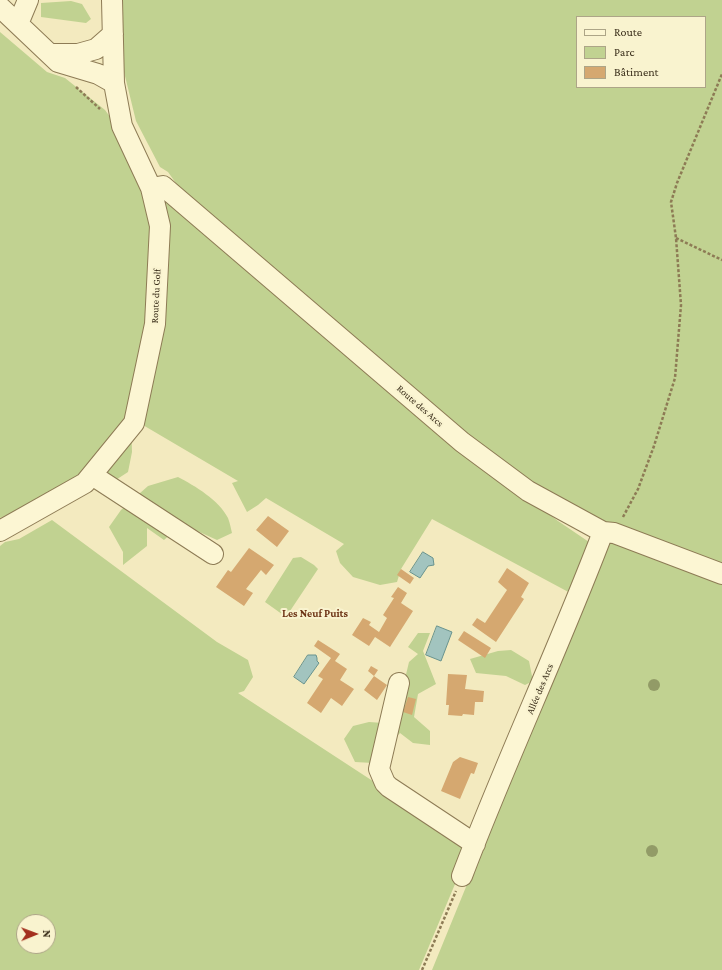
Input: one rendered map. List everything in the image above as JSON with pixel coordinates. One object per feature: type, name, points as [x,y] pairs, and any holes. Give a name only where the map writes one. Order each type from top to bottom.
[{"type":"street","points":[[18,24],[28,0]]},
{"type":"street","name":"Route du Golf","points":[[0,531],[84,483],[134,423],[155,324],[160,226],[152,188],[122,126],[114,83],[112,0]]},
{"type":"street","points":[[0,7],[58,62],[98,74],[114,83]]},
{"type":"street","points":[[51,54],[78,54],[96,49],[113,34]]},
{"type":"street","name":"Route des Arcs","points":[[152,188],[163,186],[462,442],[528,491],[608,533],[722,574]]},
{"type":"street","points":[[92,475],[213,554]]},
{"type":"street","name":"Allée des Arcs","points":[[462,876],[582,586],[608,533]]},
{"type":"street","points":[[399,683],[379,769],[385,783],[475,844]]},
{"type":"path","points":[[608,533],[638,489],[654,446],[675,378],[681,306],[676,238],[671,202],[722,74]]},
{"type":"path","points":[[72,83],[104,113]]},
{"type":"path","points":[[676,238],[722,260]]},
{"type":"path","points":[[422,970],[462,876]]},
{"type":"green space","points":[[121,0],[722,0],[722,564],[610,528],[469,453],[558,521],[589,542],[574,595],[432,519],[401,569],[397,582],[380,585],[353,577],[340,563],[336,551],[344,544],[266,498],[247,512],[232,483],[238,481],[131,418],[132,452],[128,472],[102,489],[78,482],[0,518],[0,32],[47,72],[65,78],[105,110],[171,201],[178,186],[168,172],[160,167],[136,121],[124,72]]},
{"type":"green space","points":[[71,1],[82,4],[91,19],[86,23],[41,17],[41,3]]},
{"type":"green space","points":[[178,477],[199,489],[219,505],[228,518],[232,533],[217,540],[182,524],[164,540],[147,528],[147,546],[123,565],[123,552],[109,527],[121,510],[148,486]]},
{"type":"green space","points":[[52,520],[217,642],[248,660],[253,677],[244,691],[238,693],[460,838],[464,845],[463,865],[419,970],[0,970],[0,546],[5,542],[19,539]]},
{"type":"green space","points":[[614,541],[722,579],[722,970],[432,970],[605,547]]},
{"type":"green space","points":[[301,557],[318,569],[286,617],[265,602],[293,558]]},
{"type":"green space","points":[[418,633],[430,633],[423,651],[436,684],[418,694],[414,717],[430,731],[430,745],[413,743],[400,733],[373,763],[355,762],[344,739],[353,726],[369,722],[383,723],[398,708],[409,662],[418,654],[408,647]]},
{"type":"green space","points":[[511,650],[529,661],[533,681],[525,685],[506,676],[476,673],[470,659],[498,651]]},
{"type":"water","points":[[423,552],[433,558],[434,565],[428,566],[420,578],[410,572]]},
{"type":"water","points":[[437,626],[452,632],[441,661],[426,655]]},
{"type":"water","points":[[308,655],[316,655],[319,663],[304,684],[294,677]]},
{"type":"building","points":[[268,516],[289,531],[277,547],[256,530]]},
{"type":"building","points":[[249,548],[274,565],[266,575],[261,570],[246,589],[253,593],[244,606],[216,587],[228,570],[231,572]]},
{"type":"building","points":[[507,568],[529,583],[521,597],[524,599],[496,642],[472,625],[477,618],[485,623],[507,590],[498,582]]},
{"type":"building","points":[[401,569],[414,578],[410,584],[397,575]]},
{"type":"building","points":[[398,587],[407,593],[401,603],[413,611],[390,647],[375,637],[369,646],[352,635],[363,618],[371,622],[369,625],[379,632],[387,618],[383,615],[394,598],[391,597]]},
{"type":"building","points":[[464,631],[491,648],[485,658],[458,640]]},
{"type":"building","points":[[318,640],[340,654],[335,661],[347,669],[340,680],[354,689],[342,706],[331,698],[321,713],[307,703],[323,679],[318,676],[331,658],[314,646]]},
{"type":"building","points":[[371,666],[378,670],[374,676],[368,671]]},
{"type":"building","points":[[448,674],[467,675],[465,689],[484,691],[483,702],[475,702],[474,715],[448,715],[449,705],[446,705]]},
{"type":"building","points":[[374,676],[387,685],[377,700],[364,690]]},
{"type":"building","points":[[408,697],[416,699],[412,715],[403,712]]},
{"type":"building","points":[[460,757],[478,763],[474,774],[471,773],[460,799],[441,791],[453,762]]},
{"type":"district","name":"Les Neuf Puits","points":[[315,614]]}]
